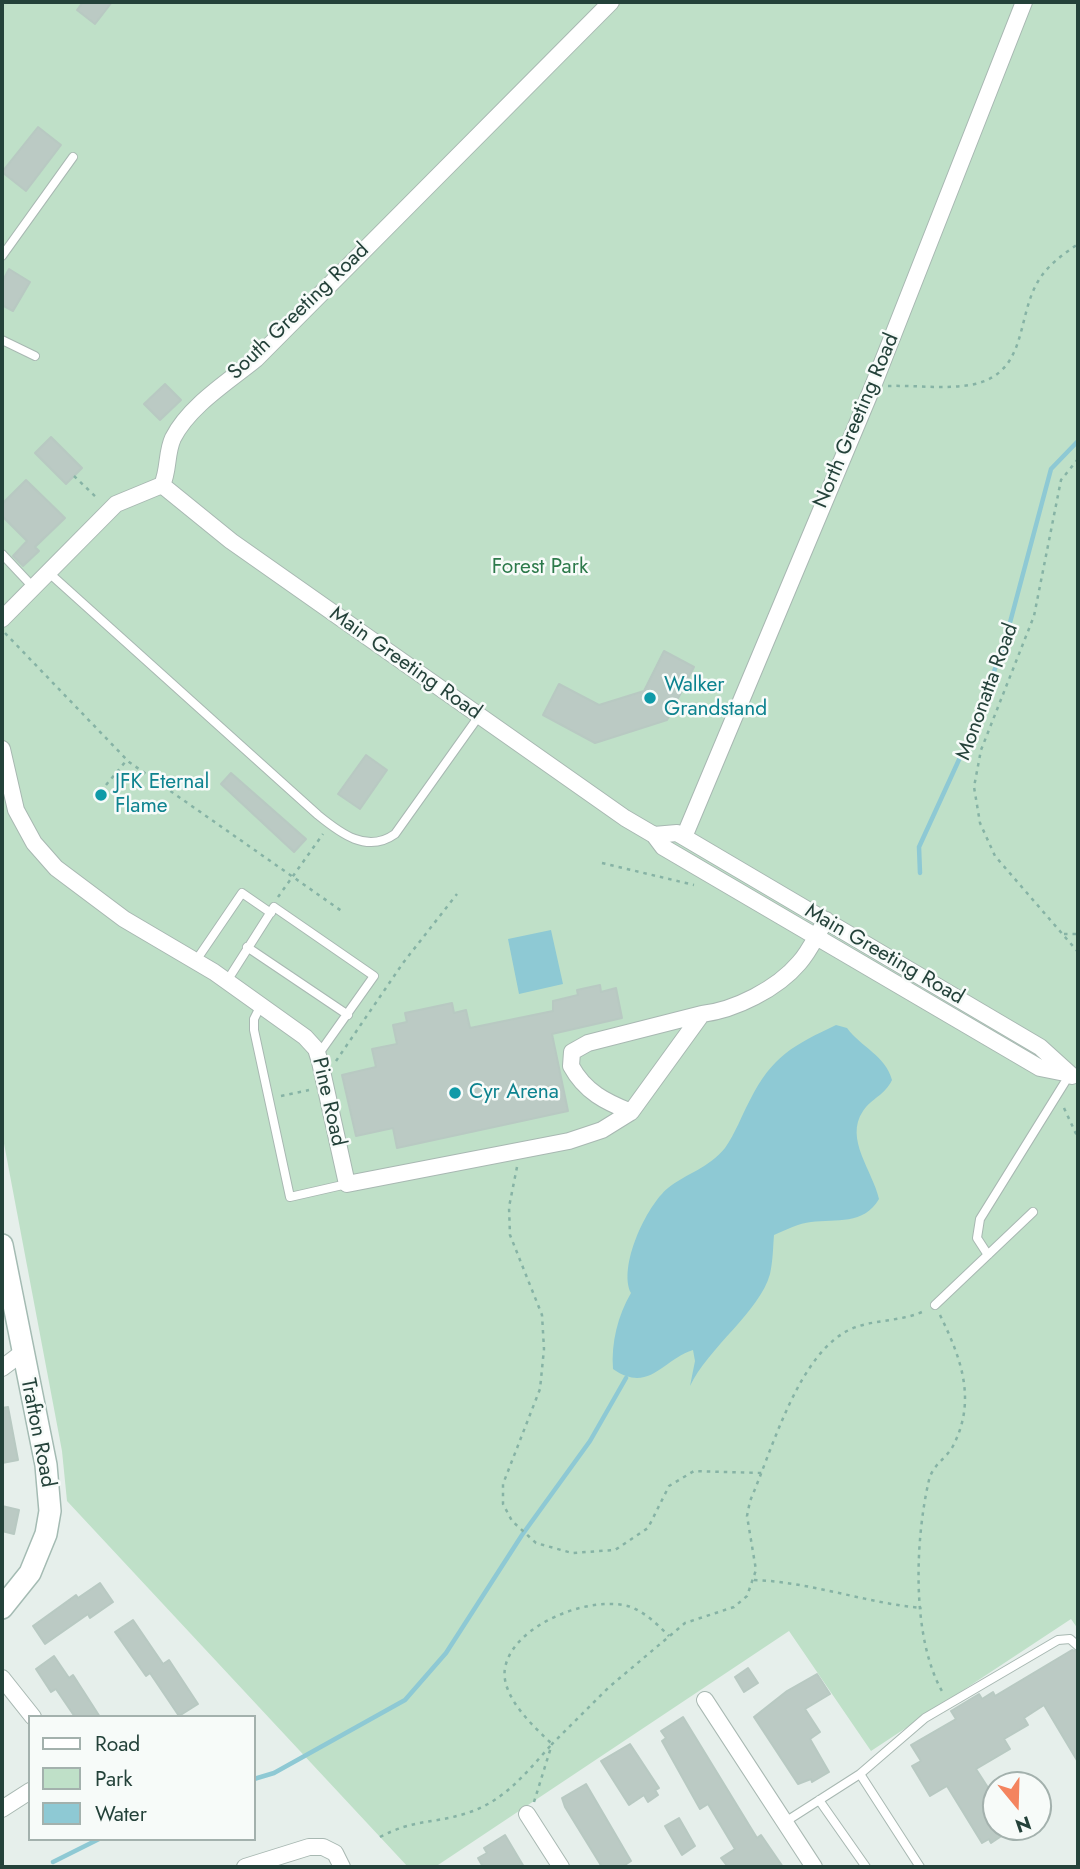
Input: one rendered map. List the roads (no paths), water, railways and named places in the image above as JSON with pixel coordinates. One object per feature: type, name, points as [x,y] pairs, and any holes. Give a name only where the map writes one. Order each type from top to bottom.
[{"type":"street","name":"South Greeting Road","points":[[162,485],[171,444],[184,423],[256,359],[611,2]]},
{"type":"street","name":"North Greeting Road","points":[[684,837],[873,386],[1024,2]]},
{"type":"street","points":[[2,619],[116,504],[162,485]]},
{"type":"street","name":"Main Greeting Road","points":[[162,485],[232,541],[479,716],[654,835],[663,847],[1040,1068],[1074,1077]]},
{"type":"street","name":"Pine Road","points":[[2,749],[16,810],[29,835],[46,857],[74,884],[124,919],[227,981],[305,1037],[318,1055],[347,1184]]},
{"type":"street","name":"Main Greeting Road","points":[[654,835],[671,832],[684,837],[1049,1053],[1074,1077]]},
{"type":"street","points":[[631,1112],[605,1102],[580,1081],[571,1066],[572,1052],[597,1039],[729,1008],[780,981],[799,964],[826,920]]},
{"type":"street","points":[[347,1184],[589,1136],[631,1112],[702,1014]]},
{"type":"street","name":"Trafton Road","points":[[2,1245],[46,1465],[50,1511],[46,1534],[30,1573],[2,1608]]},
{"type":"street","points":[[2,1368],[22,1353]]},
{"type":"street","points":[[2,1678],[31,1715]]},
{"type":"street","points":[[705,1700],[814,1867]]},
{"type":"street","points":[[2,1809],[28,1792]]},
{"type":"street","points":[[527,1814],[561,1867]]},
{"type":"street","points":[[245,1867],[284,1861],[309,1847],[323,1847],[335,1853],[342,1867]]},
{"type":"lane","points":[[3,249],[72,158]]},
{"type":"lane","points":[[2,340],[35,356]]},
{"type":"lane","points":[[2,554],[33,587]]},
{"type":"lane","points":[[48,572],[330,824],[362,842],[377,843],[388,838],[401,826],[479,716]]},
{"type":"lane","points":[[195,962],[242,893],[374,976],[318,1055]]},
{"type":"lane","points":[[227,981],[272,910]]},
{"type":"lane","points":[[247,947],[348,1014]]},
{"type":"lane","points":[[260,1007],[254,1027],[290,1197],[347,1184]]},
{"type":"lane","points":[[988,1255],[977,1238],[981,1219],[1056,1097],[1074,1077]]},
{"type":"lane","points":[[935,1305],[1034,1212]]},
{"type":"lane","points":[[785,1822],[860,1774],[909,1731],[949,1704],[1058,1640],[1070,1639],[1078,1646]]},
{"type":"lane","points":[[860,1774],[920,1867]]},
{"type":"lane","points":[[819,1800],[866,1867]]},
{"type":"water","points":[[551,930],[563,984],[519,994],[508,939]]},
{"type":"water","points":[[836,1025],[847,1028],[879,1058],[892,1080],[863,1111],[858,1122],[858,1144],[879,1199],[866,1213],[857,1217],[806,1223],[774,1235],[771,1269],[764,1288],[690,1386],[695,1361],[693,1350],[646,1377],[626,1376],[613,1369],[616,1330],[631,1293],[628,1268],[631,1253],[651,1208],[668,1188],[712,1161],[725,1148],[758,1085],[776,1062],[796,1046]]},
{"type":"waterway","points":[[920,873],[919,847],[968,740],[1004,645],[1051,469],[1078,441]]},
{"type":"waterway","points":[[256,1778],[274,1773],[405,1700],[446,1653],[522,1535],[590,1441],[626,1378]]},
{"type":"waterway","points":[[53,1862],[95,1841]]},
{"type":"place","name":"Walker Grandstand","points":[[650,698]]},
{"type":"place","name":"JFK Eternal Flame","points":[[101,795]]},
{"type":"place","name":"Cyr Arena","points":[[455,1093]]},
{"type":"park label","name":"Forest Park","points":[[540,568]]}]
